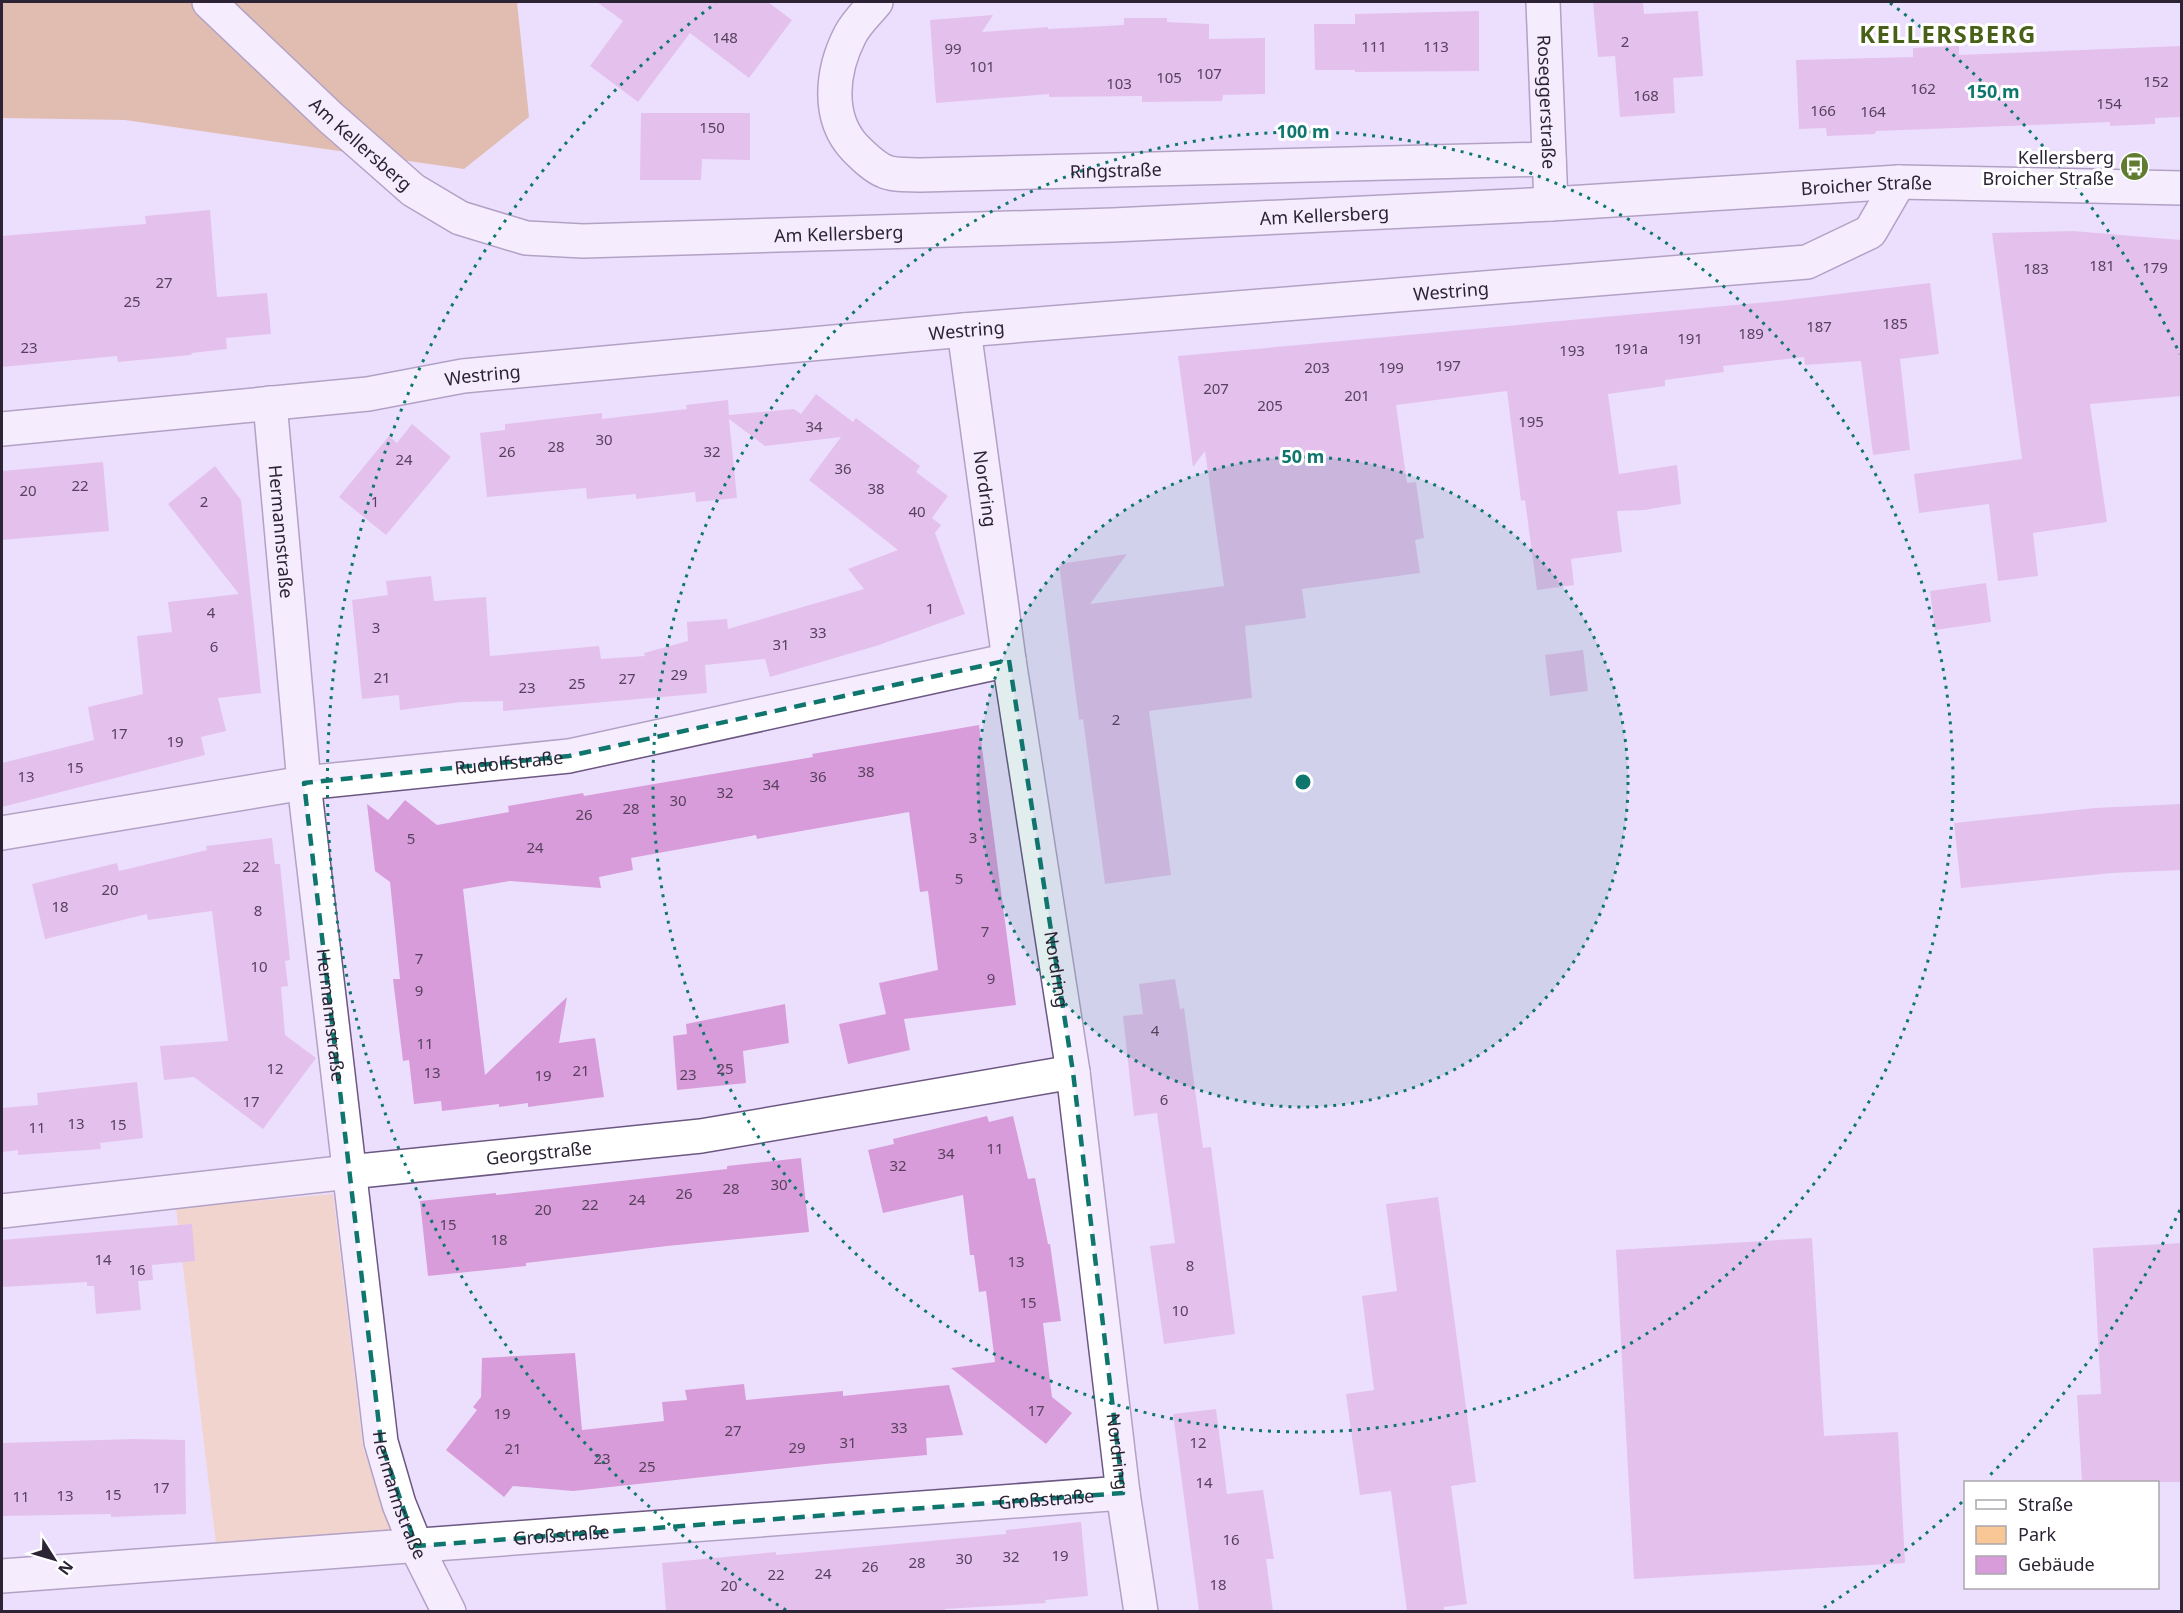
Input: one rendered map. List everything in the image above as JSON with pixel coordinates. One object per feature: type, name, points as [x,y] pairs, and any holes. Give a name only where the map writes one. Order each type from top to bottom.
[{"type":"street","name":"Am Kellersberg","points":[[209,2],[330,117],[413,190],[460,218],[526,238],[583,241],[1101,225],[1551,204]]},
{"type":"street","name":"Ringstraße","points":[[876,2],[851,33],[836,72],[834,95],[837,117],[846,138],[862,155],[884,172],[921,175],[1549,159]]},
{"type":"street","name":"Roseggerstraße","points":[[1543,2],[1551,204]]},
{"type":"street","name":"Broicher Straße","points":[[1551,204],[1899,182],[2181,188]]},
{"type":"street","name":"Westring","points":[[2,429],[368,394],[463,376],[964,330],[1808,262],[1870,232],[1899,182]]},
{"type":"street","name":"Nordring","points":[[964,330],[1010,660],[1073,1072],[1123,1493],[1141,1611]]},
{"type":"street","name":"Hermannstraße","points":[[270,403],[303,783],[381,1442],[399,1504],[416,1546],[449,1611]]},
{"type":"street","name":"Rudolfstraße","points":[[2,833],[303,783],[569,756],[1010,660]]},
{"type":"street","name":"Georgstraße","points":[[2,1211],[701,1136],[1073,1072]]},
{"type":"street","name":"Großstraße","points":[[2,1576],[1123,1493]]},
{"type":"highlighted area","points":[[1009,660],[1073,1072],[1123,1493],[416,1546],[381,1442],[304,783],[569,756]]},
{"type":"green space","points":[[333,1194],[363,1447],[391,1533],[216,1544],[176,1208]]},
{"type":"shaded area","points":[[2,2],[517,2],[529,117],[464,169],[125,120],[2,118]]},
{"type":"building","points":[[597,2],[768,2],[792,20],[749,78],[690,33],[638,102],[590,66],[623,21]]},
{"type":"building","points":[[1593,2],[1643,2],[1644,14],[1698,11],[1703,76],[1673,78],[1675,113],[1620,117],[1615,56],[1598,57]]},
{"type":"building","points":[[1479,11],[1479,71],[1315,70],[1314,24],[1355,24],[1355,14]]},
{"type":"building","points":[[993,15],[982,32],[1124,25],[1124,18],[1167,18],[1167,22],[1209,24],[1209,39],[1265,38],[1265,94],[1223,95],[1222,101],[1142,102],[1142,96],[1049,97],[1049,94],[936,103],[930,20]]},
{"type":"building","points":[[1959,46],[1959,55],[2180,46],[2181,117],[2155,118],[2155,124],[2110,126],[2110,122],[1876,131],[1875,134],[1827,136],[1826,128],[1799,129],[1796,60],[1913,57],[1913,48]]},
{"type":"building","points":[[641,113],[750,113],[750,160],[702,159],[701,180],[640,180]]},
{"type":"building","points":[[210,210],[217,297],[267,293],[271,334],[226,338],[227,349],[192,353],[191,355],[118,362],[117,356],[2,367],[2,236],[146,224],[145,216]]},
{"type":"building","points":[[2073,231],[2181,240],[2181,396],[2090,404],[2107,522],[2033,533],[2038,576],[1998,581],[1989,504],[1919,513],[1914,474],[2022,459],[1992,233]]},
{"type":"building","points":[[1930,283],[1939,354],[1900,359],[1910,450],[1873,455],[1861,361],[1805,365],[1804,357],[1723,366],[1724,372],[1665,380],[1665,386],[1608,394],[1619,474],[1677,465],[1681,504],[1644,510],[1617,511],[1622,552],[1571,559],[1574,585],[1537,590],[1525,500],[1521,501],[1507,391],[1396,405],[1407,483],[1416,482],[1424,538],[1415,540],[1420,573],[1302,589],[1306,618],[1245,626],[1252,698],[1149,711],[1171,875],[1105,884],[1083,719],[1079,720],[1059,564],[1127,554],[1090,604],[1224,586],[1205,451],[1193,467],[1178,356],[1779,301]]},
{"type":"building","points":[[816,394],[853,422],[856,418],[920,466],[916,472],[948,496],[932,518],[941,525],[935,533],[965,614],[879,645],[770,677],[765,659],[705,665],[707,693],[503,711],[503,701],[461,702],[400,710],[399,695],[362,699],[352,600],[388,595],[386,581],[431,576],[434,601],[486,597],[490,656],[599,646],[601,659],[645,656],[644,653],[688,641],[687,622],[727,619],[728,629],[864,589],[848,569],[898,550],[809,480],[841,437],[765,446],[729,419],[737,498],[696,502],[695,492],[636,499],[636,494],[587,499],[586,488],[487,497],[480,433],[505,430],[505,424],[602,413],[602,419],[687,409],[686,405],[728,400],[729,415],[794,409],[801,414]]},
{"type":"building","points":[[412,424],[451,457],[386,535],[339,497],[389,436],[397,443]]},
{"type":"building","points":[[103,462],[109,531],[2,540],[2,471]]},
{"type":"building","points":[[215,466],[241,500],[261,693],[218,698],[226,731],[201,737],[205,755],[2,807],[2,763],[94,740],[88,707],[143,694],[137,636],[172,632],[168,602],[239,594],[168,504]]},
{"type":"building","points":[[1986,583],[1991,622],[1935,630],[1930,591]]},
{"type":"building","points":[[1583,650],[1588,691],[1550,696],[1545,655]]},
{"type":"building","points":[[979,725],[1016,1005],[904,1019],[910,1050],[848,1064],[839,1024],[886,1014],[879,983],[938,970],[928,891],[920,892],[909,812],[757,839],[756,835],[631,858],[633,870],[599,877],[601,888],[510,881],[463,889],[485,1075],[567,997],[559,1043],[595,1038],[604,1097],[528,1107],[528,1103],[499,1107],[499,1104],[442,1111],[441,1101],[414,1104],[409,1060],[403,1061],[393,979],[400,979],[390,882],[375,871],[367,804],[388,820],[405,800],[437,825],[509,812],[508,806],[583,793],[584,796],[813,757],[812,754]]},
{"type":"building","points":[[2181,804],[2181,870],[2112,873],[1961,888],[1954,823],[2095,808]]},
{"type":"building","points":[[272,838],[275,864],[280,864],[290,960],[285,961],[288,986],[281,987],[285,1035],[316,1058],[263,1129],[194,1077],[164,1080],[160,1046],[228,1041],[212,911],[148,920],[147,914],[45,939],[32,884],[117,863],[119,871],[207,850],[206,846]]},
{"type":"building","points":[[1175,979],[1180,1009],[1184,1008],[1203,1148],[1211,1147],[1235,1334],[1164,1344],[1150,1246],[1175,1243],[1157,1113],[1134,1116],[1123,1016],[1143,1014],[1139,984]]},
{"type":"building","points":[[785,1004],[789,1043],[743,1051],[746,1083],[677,1090],[673,1036],[687,1034],[686,1024]]},
{"type":"building","points":[[137,1082],[143,1138],[100,1143],[101,1149],[18,1155],[18,1150],[2,1152],[2,1108],[38,1105],[37,1093]]},
{"type":"building","points":[[987,1116],[989,1122],[1013,1116],[1028,1179],[1035,1178],[1048,1244],[1050,1244],[1061,1321],[1043,1323],[1052,1397],[1072,1413],[1046,1444],[951,1368],[995,1362],[986,1291],[979,1292],[974,1255],[970,1255],[963,1195],[883,1213],[868,1150],[894,1144],[893,1139]]},
{"type":"building","points":[[801,1158],[809,1232],[667,1246],[526,1263],[526,1266],[428,1276],[420,1201],[496,1193],[496,1195],[727,1169],[727,1166]]},
{"type":"building","points":[[1438,1197],[1476,1482],[1451,1486],[1467,1604],[1444,1607],[1444,1611],[1407,1611],[1391,1491],[1360,1495],[1346,1394],[1374,1390],[1362,1296],[1397,1291],[1386,1204]]},
{"type":"building","points":[[192,1224],[195,1261],[152,1265],[153,1280],[138,1281],[141,1310],[96,1314],[94,1286],[87,1286],[87,1282],[2,1287],[2,1240]]},
{"type":"building","points":[[1812,1238],[1824,1436],[1898,1432],[1905,1563],[1634,1579],[1616,1250]]},
{"type":"building","points":[[2181,1243],[2181,1482],[2082,1481],[2077,1395],[2101,1394],[2093,1248]]},
{"type":"building","points":[[575,1353],[582,1430],[664,1421],[662,1402],[687,1400],[685,1390],[744,1384],[746,1400],[843,1391],[843,1396],[949,1385],[963,1435],[926,1438],[927,1455],[573,1491],[513,1486],[504,1497],[446,1450],[477,1410],[473,1407],[481,1397],[482,1358]]},
{"type":"building","points":[[1216,1409],[1227,1494],[1263,1490],[1274,1559],[1266,1559],[1273,1611],[1199,1611],[1173,1414]]},
{"type":"building","points":[[134,1439],[185,1440],[186,1514],[111,1517],[111,1514],[2,1516],[2,1443]]},
{"type":"building","points":[[1081,1522],[1088,1596],[1045,1600],[1046,1603],[945,1609],[945,1611],[666,1611],[662,1563],[1006,1534],[1006,1530]]},
{"type":"place","name":"Kellersberg Broicher Straße","points":[[2135,167]]},
{"type":"district","name":"KELLERSBERG","points":[[1948,33]]}]
